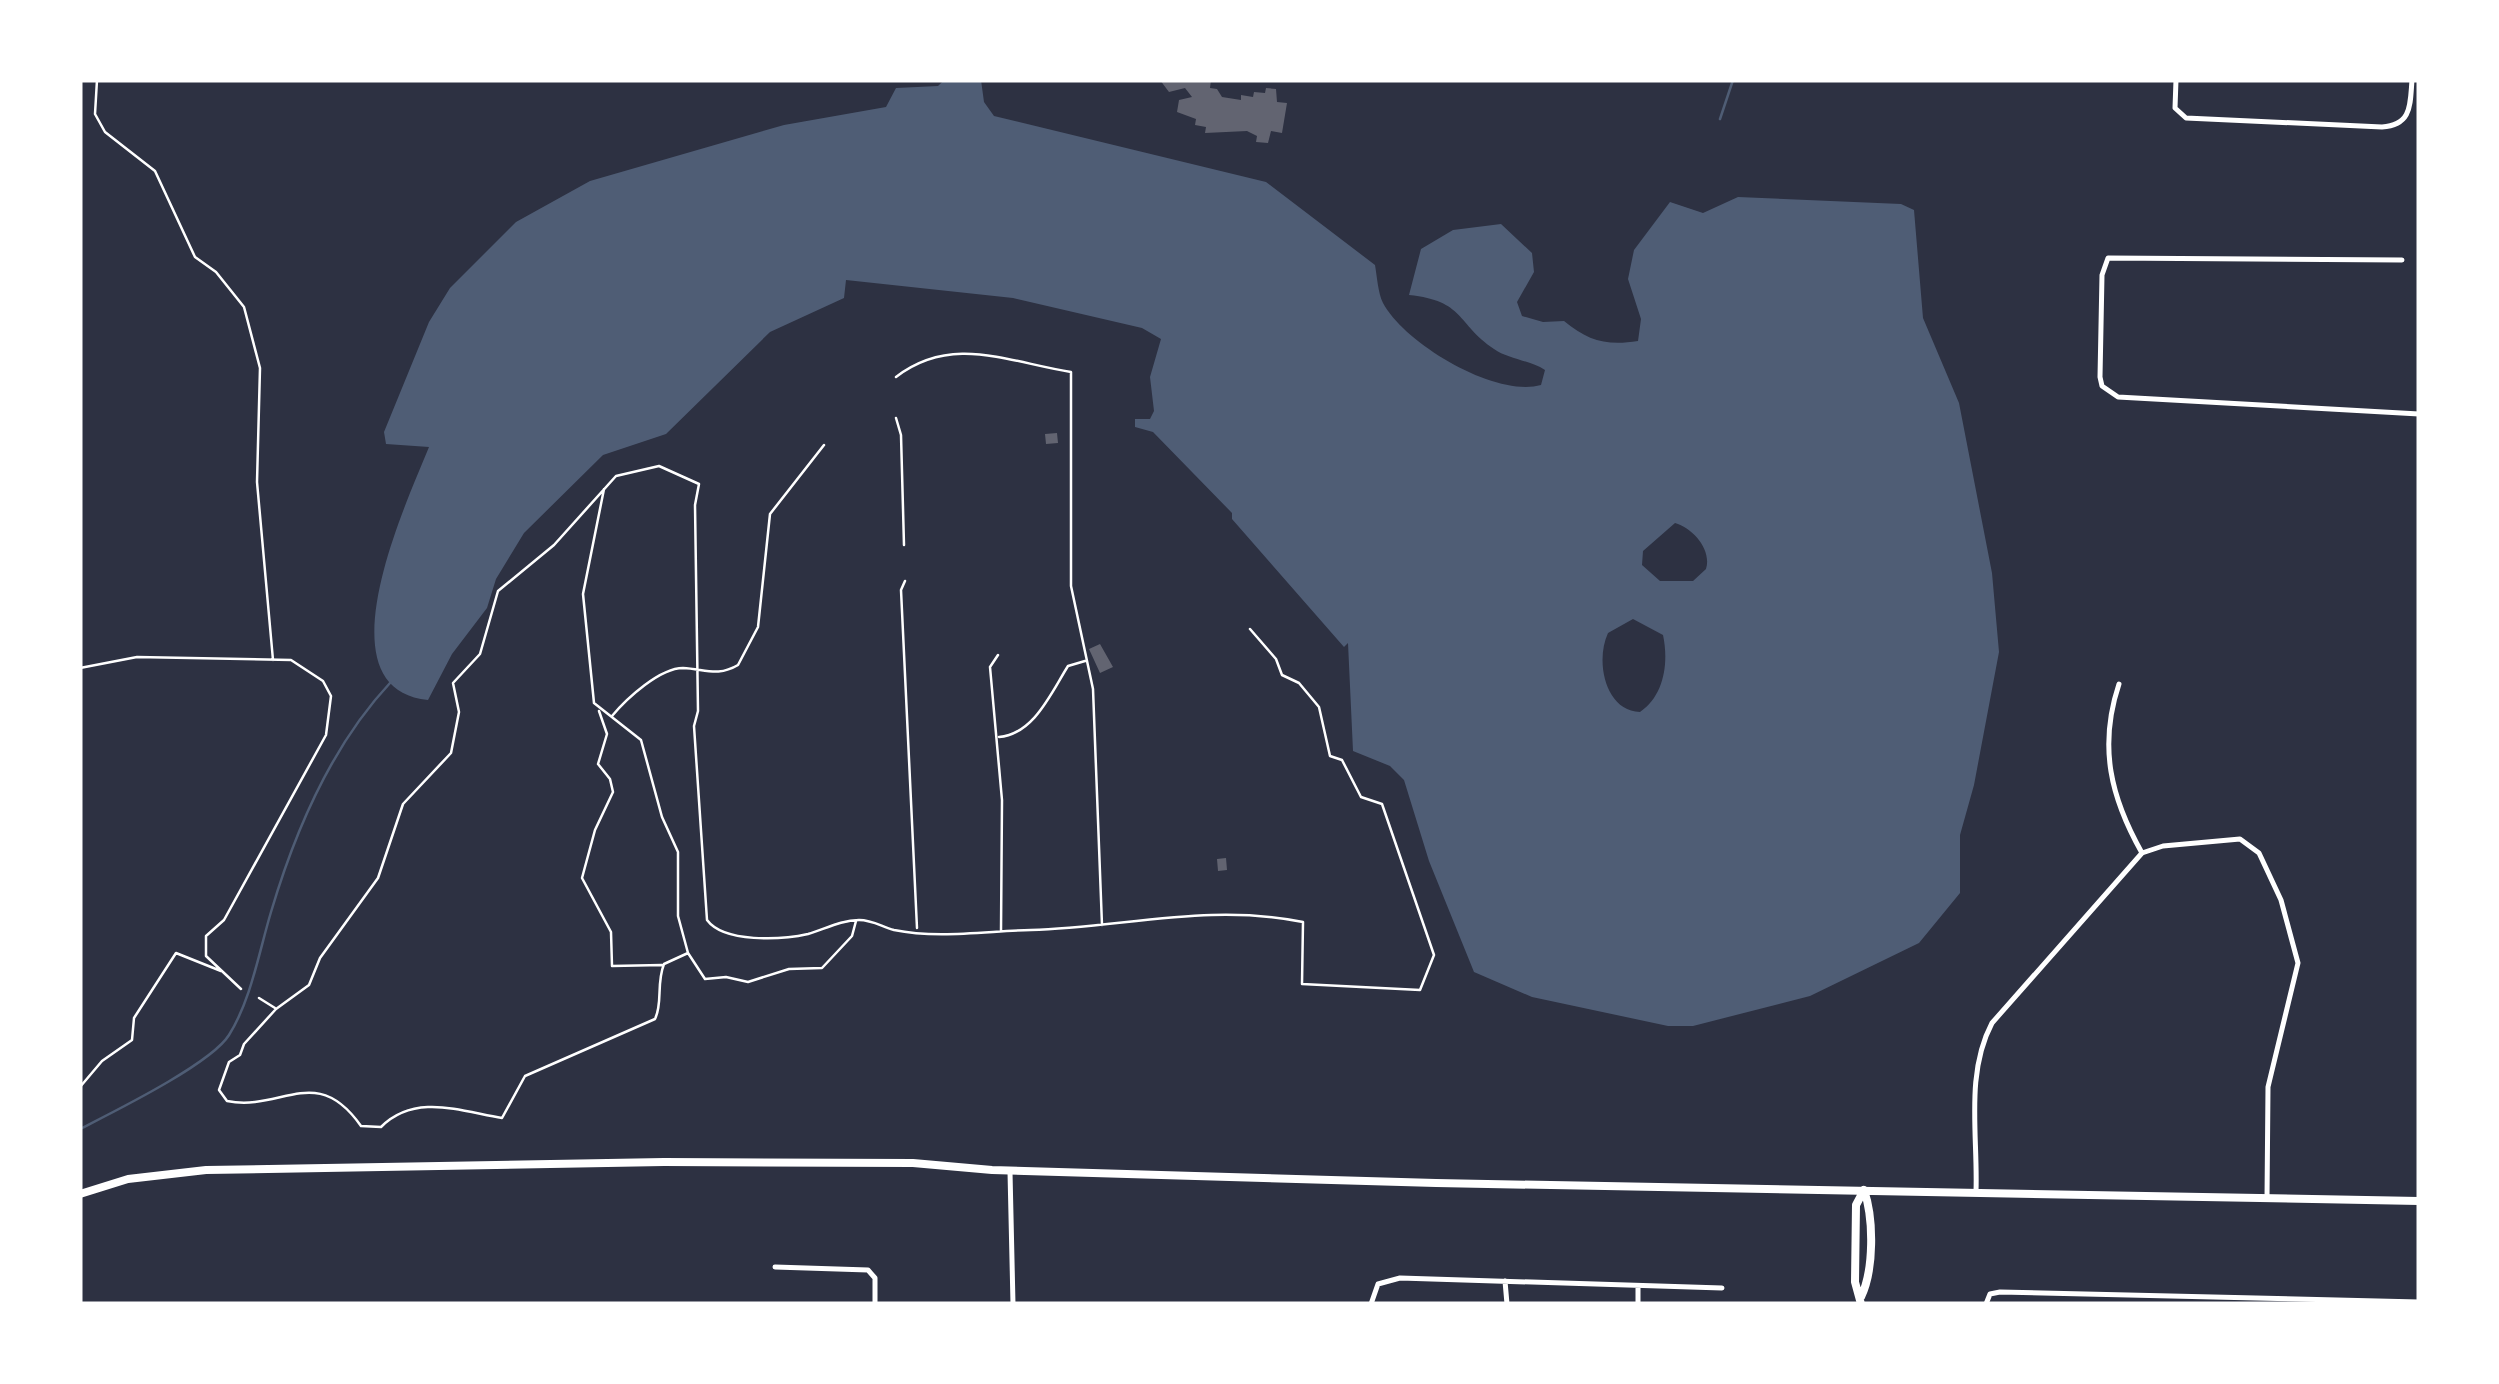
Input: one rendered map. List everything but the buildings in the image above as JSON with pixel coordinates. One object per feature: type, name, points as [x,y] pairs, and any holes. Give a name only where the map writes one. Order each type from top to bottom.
[{"type":"street","points":[[2176,80],[2176,108],[2186,118],[2382,127],[2400,124],[2407,117],[2412,80]]},
{"type":"street","points":[[2402,260],[2108,258],[2102,274],[2100,376],[2102,386],[2118,397],[2419,414]]},
{"type":"street","points":[[2118,684],[2110,725],[2111,788],[2142,854]]},
{"type":"street","points":[[1976,1194],[1975,1076],[1982,1041],[1992,1023],[2142,854],[2162,846],[2240,839],[2260,853],[2281,900],[2298,963],[2295,990],[2268,1087],[2267,1201]]},
{"type":"street","points":[[80,1194],[110,1182],[169,1172],[284,1167],[913,1163],[1010,1171],[2419,1204]]},
{"type":"street","points":[[1010,1171],[1014,1304]]},
{"type":"street","points":[[1861,1300],[1855,1282],[1856,1205],[1864,1190]]},
{"type":"street","points":[[775,1267],[868,1270],[875,1278],[875,1304]]},
{"type":"street","points":[[1371,1304],[1373,1292],[1384,1279],[1722,1288]]},
{"type":"street","points":[[1505,1282],[1507,1304]]},
{"type":"street","points":[[1638,1286],[1638,1304]]},
{"type":"street","points":[[1986,1304],[1990,1294],[2000,1292],[2419,1302]]},
{"type":"path","points":[[98,80],[95,114],[105,132],[155,172],[195,257],[216,272],[244,306],[260,368],[257,482],[273,660]]},
{"type":"path","points":[[896,377],[940,353],[1006,358],[1070,372],[1072,586],[1093,689],[1102,927]]},
{"type":"path","points":[[896,418],[901,435],[904,546]]},
{"type":"path","points":[[612,717],[628,696],[650,685],[662,671],[727,672],[738,665],[758,627],[770,514],[824,445]]},
{"type":"path","points":[[664,964],[656,984],[659,1011],[655,1019],[526,1076],[502,1118],[413,1106],[395,1112],[380,1126],[361,1126],[346,1104],[316,1092],[298,1090],[245,1105],[227,1101],[219,1090],[228,1062],[240,1055],[244,1044],[276,1009],[309,985],[320,958],[378,878],[403,804],[451,753],[458,712],[453,682],[480,654],[498,591],[554,545],[616,476],[659,466],[699,484],[695,505],[698,711],[694,726],[707,920],[720,933],[784,938],[856,920],[917,931],[1001,931],[1102,927],[1195,912],[1279,918],[1303,922],[1302,984],[1420,990],[1434,955],[1382,804],[1361,797],[1342,760],[1330,756],[1319,707],[1298,682],[1282,675],[1276,659],[1250,629]]},
{"type":"path","points":[[605,488],[583,594],[594,703],[642,740],[662,817],[678,852],[678,916],[688,953],[705,979],[726,977],[748,982],[789,969],[822,968],[852,936],[856,920]]},
{"type":"path","points":[[905,581],[901,590],[917,931]]},
{"type":"path","points":[[80,668],[137,656],[290,660],[323,680],[331,696],[326,735],[224,920],[206,936],[206,956],[241,989]]},
{"type":"path","points":[[998,656],[990,667],[1000,736],[1001,931]]},
{"type":"path","points":[[1000,736],[1014,735],[1029,724],[1068,666],[1086,660]]},
{"type":"path","points":[[600,707],[600,723],[607,734],[598,764],[610,779],[613,792],[596,830],[582,878],[611,932],[612,966],[664,964],[688,953]]},
{"type":"path","points":[[80,1088],[102,1061],[132,1040],[134,1018],[176,953],[224,972]]},
{"type":"path","points":[[258,998],[276,1009]]},
{"type":"water","points":[[944,80],[981,80],[984,102],[994,116],[1266,182],[1375,265],[1383,303],[1411,335],[1477,376],[1522,387],[1541,385],[1545,370],[1494,349],[1441,302],[1409,295],[1421,249],[1453,230],[1501,224],[1532,253],[1534,272],[1517,302],[1522,316],[1543,322],[1564,321],[1598,340],[1627,342],[1638,341],[1641,319],[1628,279],[1634,250],[1670,202],[1703,213],[1738,197],[1901,204],[1914,210],[1923,318],[1959,403],[1992,573],[1999,652],[1974,785],[1960,835],[1960,893],[1919,943],[1810,996],[1693,1026],[1668,1026],[1532,997],[1474,972],[1429,861],[1404,780],[1390,766],[1353,751],[1348,643],[1344,647],[1232,519],[1232,513],[1153,432],[1135,427],[1135,419],[1150,419],[1154,411],[1150,377],[1161,339],[1142,328],[1013,298],[846,280],[844,298],[770,332],[666,434],[603,455],[524,533],[496,579],[487,608],[452,654],[428,700],[396,688],[379,664],[374,630],[379,591],[390,549],[429,447],[386,444],[384,432],[429,322],[450,288],[516,222],[590,181],[784,125],[886,107],[896,88],[938,86]],"holes":[[[1675,523],[1704,547],[1706,569],[1693,581],[1660,581],[1642,565],[1643,551]],[[1633,619],[1663,635],[1665,646],[1663,678],[1655,697],[1640,712],[1618,703],[1603,670],[1608,633]]]},
{"type":"waterway","points":[[1720,119],[1733,80]]},
{"type":"waterway","points":[[80,1129],[183,1073],[229,1035],[249,991],[281,881],[304,820],[333,761],[390,683]]}]
